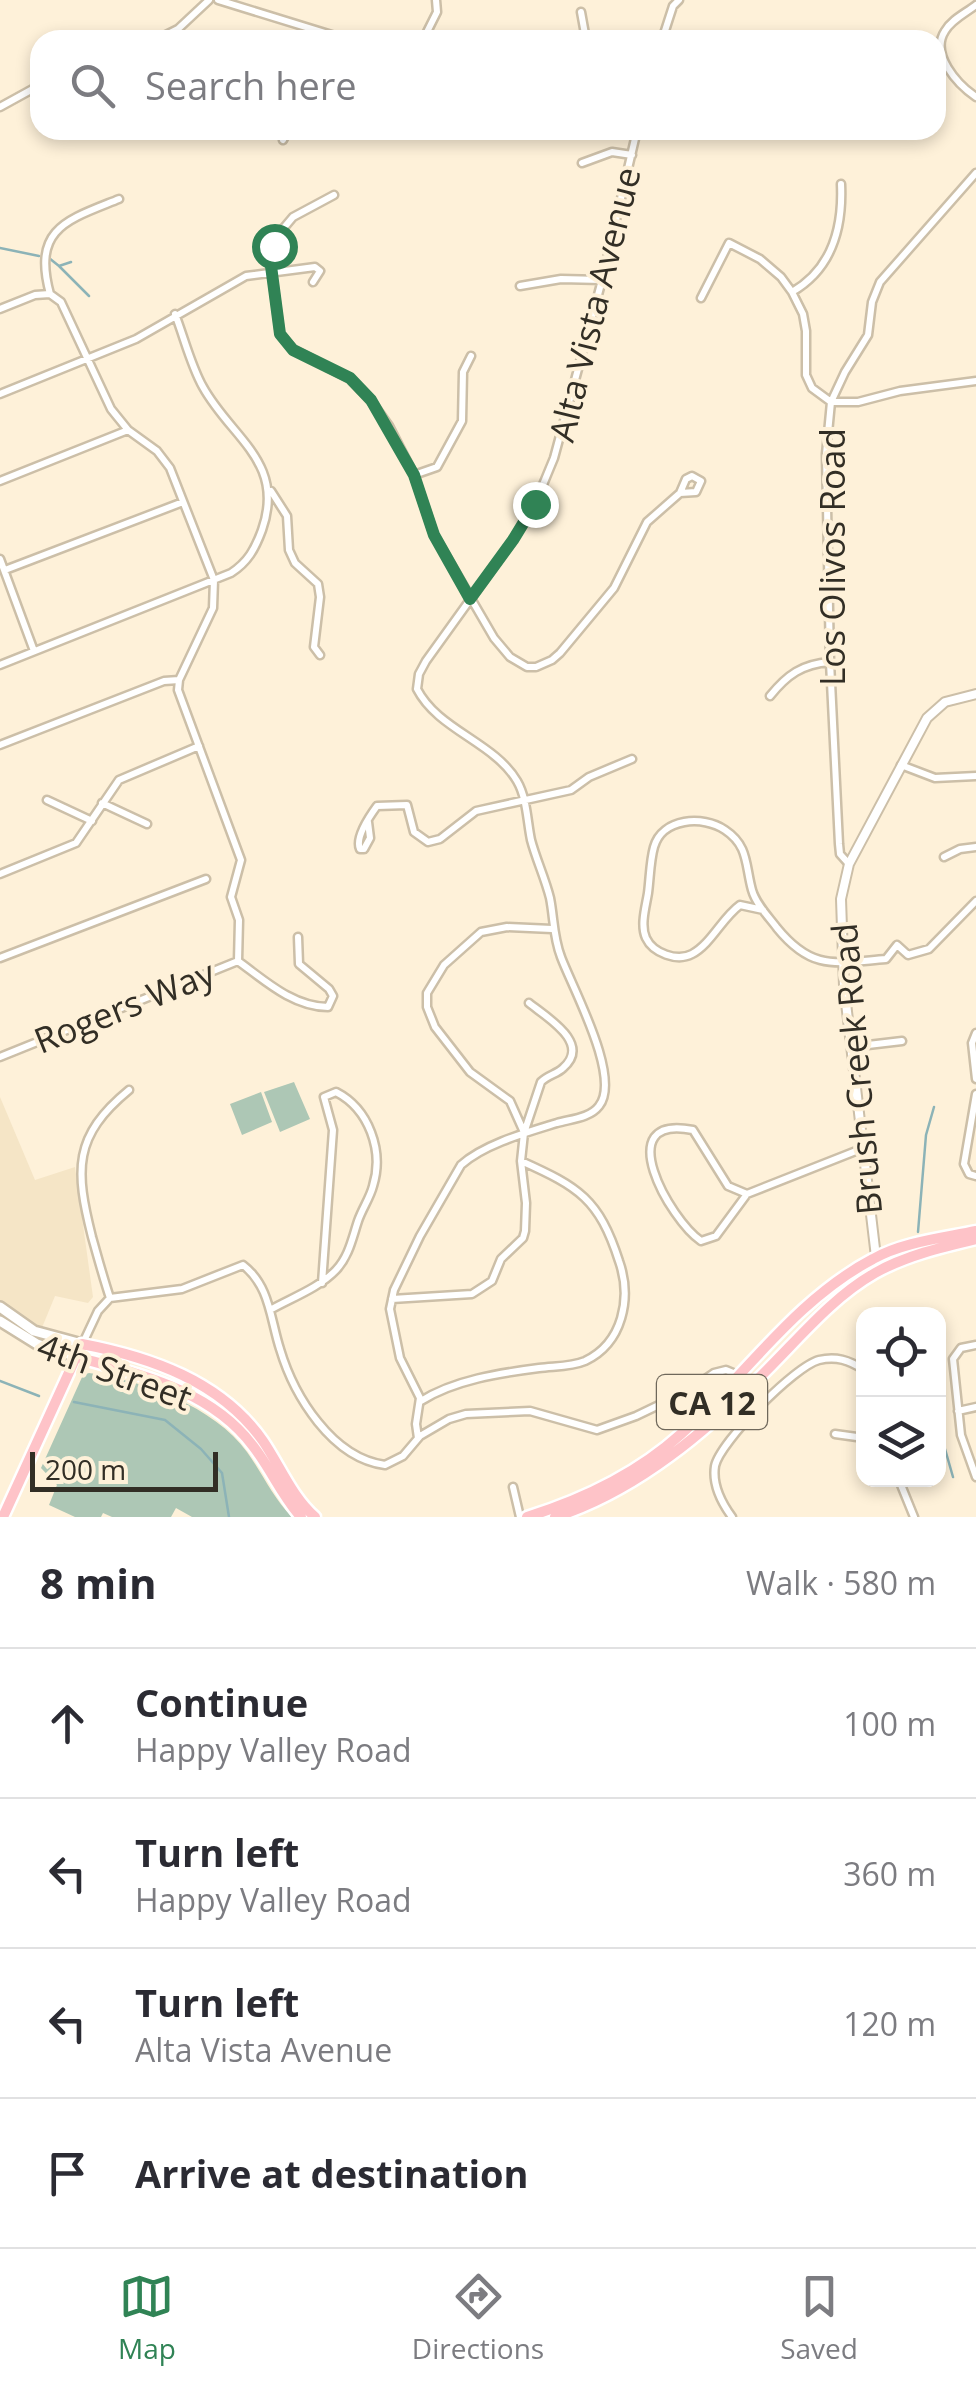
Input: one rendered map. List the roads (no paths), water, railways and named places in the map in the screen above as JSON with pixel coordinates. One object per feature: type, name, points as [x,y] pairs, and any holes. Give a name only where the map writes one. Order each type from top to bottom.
[{"type":"main road","name":"CA 12","points":[[524,1517],[567,1504],[642,1463],[679,1436],[832,1284],[876,1256],[908,1253],[976,1231]]},
{"type":"main road","name":"CA 12","points":[[935,1245],[976,1240]]},
{"type":"main road","name":"CA 12","points":[[555,1517],[608,1496],[647,1472],[746,1392],[834,1303],[908,1253]]},
{"type":"main road","points":[[876,1256],[878,1271]]},
{"type":"main road","name":"4th Street","points":[[0,1307],[34,1331],[126,1352],[168,1367],[216,1395],[259,1435],[299,1501],[315,1517]]},
{"type":"main road","name":"4th Street","points":[[0,1321],[37,1344],[143,1374],[220,1414],[252,1444],[301,1517]]},
{"type":"main road","points":[[3,1517],[82,1344]]},
{"type":"street","points":[[174,30],[209,0]]},
{"type":"street","points":[[218,0],[306,30]]},
{"type":"street","points":[[427,30],[437,12],[436,0]]},
{"type":"street","points":[[665,30],[678,0]]},
{"type":"street","points":[[945,30],[976,5]]},
{"type":"street","points":[[581,12],[583,30]]},
{"type":"street","points":[[946,63],[964,88],[976,96]]},
{"type":"street","points":[[0,107],[30,90]]},
{"type":"street","name":"Alta Vista Avenue","points":[[392,1299],[420,1236],[462,1165],[488,1147],[584,1116],[596,1110],[604,1096],[603,1063],[552,929],[551,903],[520,786],[510,772],[430,707],[418,689],[426,661],[513,540],[535,504],[554,458],[635,140]]},
{"type":"street","points":[[582,163],[612,152],[633,155]]},
{"type":"street","name":"Los Olivos Road","points":[[850,864],[840,854],[838,844],[830,662],[826,512],[831,402],[868,335],[872,302],[880,282],[976,174]]},
{"type":"street","points":[[792,292],[811,277],[835,242],[842,213],[841,184]]},
{"type":"street","points":[[334,194],[299,212],[284,225],[274,246],[276,323],[286,343],[341,372],[362,389],[389,426],[414,475],[434,535],[494,638],[510,657],[527,667],[543,665],[560,653],[614,588],[647,522],[680,494]]},
{"type":"street","points":[[119,199],[68,221],[57,230],[44,262],[50,294],[68,310],[111,410],[170,468],[214,580],[212,608],[178,690],[241,860],[231,897],[239,920],[238,961]]},
{"type":"street","points":[[701,298],[728,243],[760,259],[781,277],[803,314],[806,375],[812,388],[831,402],[858,402],[976,381]]},
{"type":"street","points":[[0,394],[136,339],[246,276],[315,268],[320,271],[313,282]]},
{"type":"street","points":[[520,286],[562,278],[602,280]]},
{"type":"street","points":[[0,309],[36,295],[50,294]]},
{"type":"street","points":[[175,314],[202,386],[257,458],[268,486],[287,516],[295,563],[318,584],[314,647],[320,655]]},
{"type":"street","points":[[414,475],[437,467],[462,421],[463,372],[471,356]]},
{"type":"street","points":[[0,481],[128,430]]},
{"type":"street","points":[[0,665],[244,565],[266,515],[268,486]]},
{"type":"street","points":[[5,570],[183,502]]},
{"type":"street","points":[[0,559],[34,651]]},
{"type":"street","points":[[770,696],[795,671],[830,662]]},
{"type":"street","points":[[0,745],[164,681],[179,680]]},
{"type":"street","name":"Brush Creek Road","points":[[876,1256],[851,1047],[841,899],[850,864],[934,710],[944,702],[976,694]]},
{"type":"street","points":[[0,874],[76,843],[119,780],[200,746]]},
{"type":"street","points":[[368,822],[377,806],[407,805],[414,832],[428,842],[440,839],[476,811],[570,790],[589,777],[632,759]]},
{"type":"street","points":[[901,765],[935,778],[976,776]]},
{"type":"street","points":[[46,800],[92,821]]},
{"type":"street","points":[[102,803],[147,824]]},
{"type":"street","points":[[752,890],[694,953],[670,956],[650,944],[644,926],[654,847],[662,834],[687,822],[715,824],[743,848],[752,890],[762,910],[790,944],[815,960],[886,959],[897,945],[908,955],[929,949],[976,900]]},
{"type":"street","points":[[944,856],[976,848]]},
{"type":"street","points":[[0,958],[206,878]]},
{"type":"street","points":[[740,906],[762,910]]},
{"type":"street","points":[[524,1133],[510,1102],[470,1072],[435,1027],[427,1007],[427,994],[444,965],[481,932],[507,927],[552,929]]},
{"type":"street","name":"Rogers Way","points":[[0,1056],[238,961],[272,988],[318,1007],[328,1007],[333,996],[330,988],[299,964],[298,937]]},
{"type":"street","points":[[418,1438],[420,1401],[400,1358],[392,1328],[392,1299],[483,1290],[492,1282],[501,1259],[523,1238],[524,1133],[541,1082],[563,1068],[572,1048],[559,1025],[530,1003]]},
{"type":"street","points":[[976,1033],[972,1043],[976,1079]]},
{"type":"street","points":[[851,1047],[902,1041]]},
{"type":"street","points":[[110,1298],[84,1207],[80,1157],[93,1125],[128,1090]]},
{"type":"street","points":[[270,1310],[322,1282],[337,1270],[350,1250],[365,1201],[374,1186],[376,1146],[370,1128],[356,1108],[336,1092],[324,1098],[333,1130],[322,1282]]},
{"type":"street","points":[[976,1094],[964,1164],[969,1174],[976,1176]]},
{"type":"street","points":[[748,1194],[716,1236],[701,1241],[686,1231],[649,1163],[652,1140],[673,1126],[693,1130],[728,1186],[748,1194],[862,1149]]},
{"type":"street","points":[[420,1401],[453,1384],[584,1361],[600,1351],[617,1331],[624,1311],[624,1284],[603,1218],[573,1186],[522,1162]]},
{"type":"street","points":[[82,1344],[110,1298],[182,1289],[243,1265],[261,1283],[292,1382],[337,1442],[360,1458],[385,1464],[398,1459],[418,1438],[449,1419],[494,1411],[530,1411],[597,1430],[688,1391],[714,1373],[726,1370],[738,1375]]},
{"type":"street","points":[[976,1345],[955,1353],[961,1435],[976,1476]]},
{"type":"street","points":[[732,1517],[718,1494],[714,1472],[719,1453],[733,1434],[798,1371],[812,1363],[836,1358],[856,1367]]},
{"type":"street","points":[[958,1411],[976,1408]]},
{"type":"street","points":[[836,1434],[856,1437]]},
{"type":"street","points":[[513,1487],[524,1517]]},
{"type":"street","points":[[902,1487],[914,1517]]},
{"type":"waterway","points":[[0,248],[39,256]]},
{"type":"waterway","points":[[49,258],[59,266],[71,262]]},
{"type":"waterway","points":[[59,266],[89,296]]},
{"type":"waterway","points":[[918,1232],[926,1135],[934,1107]]},
{"type":"waterway","points":[[0,1381],[39,1396]]},
{"type":"waterway","points":[[74,1402],[165,1420],[201,1449],[222,1473],[229,1517]]},
{"type":"waterway","points":[[946,1452],[953,1477]]}]
